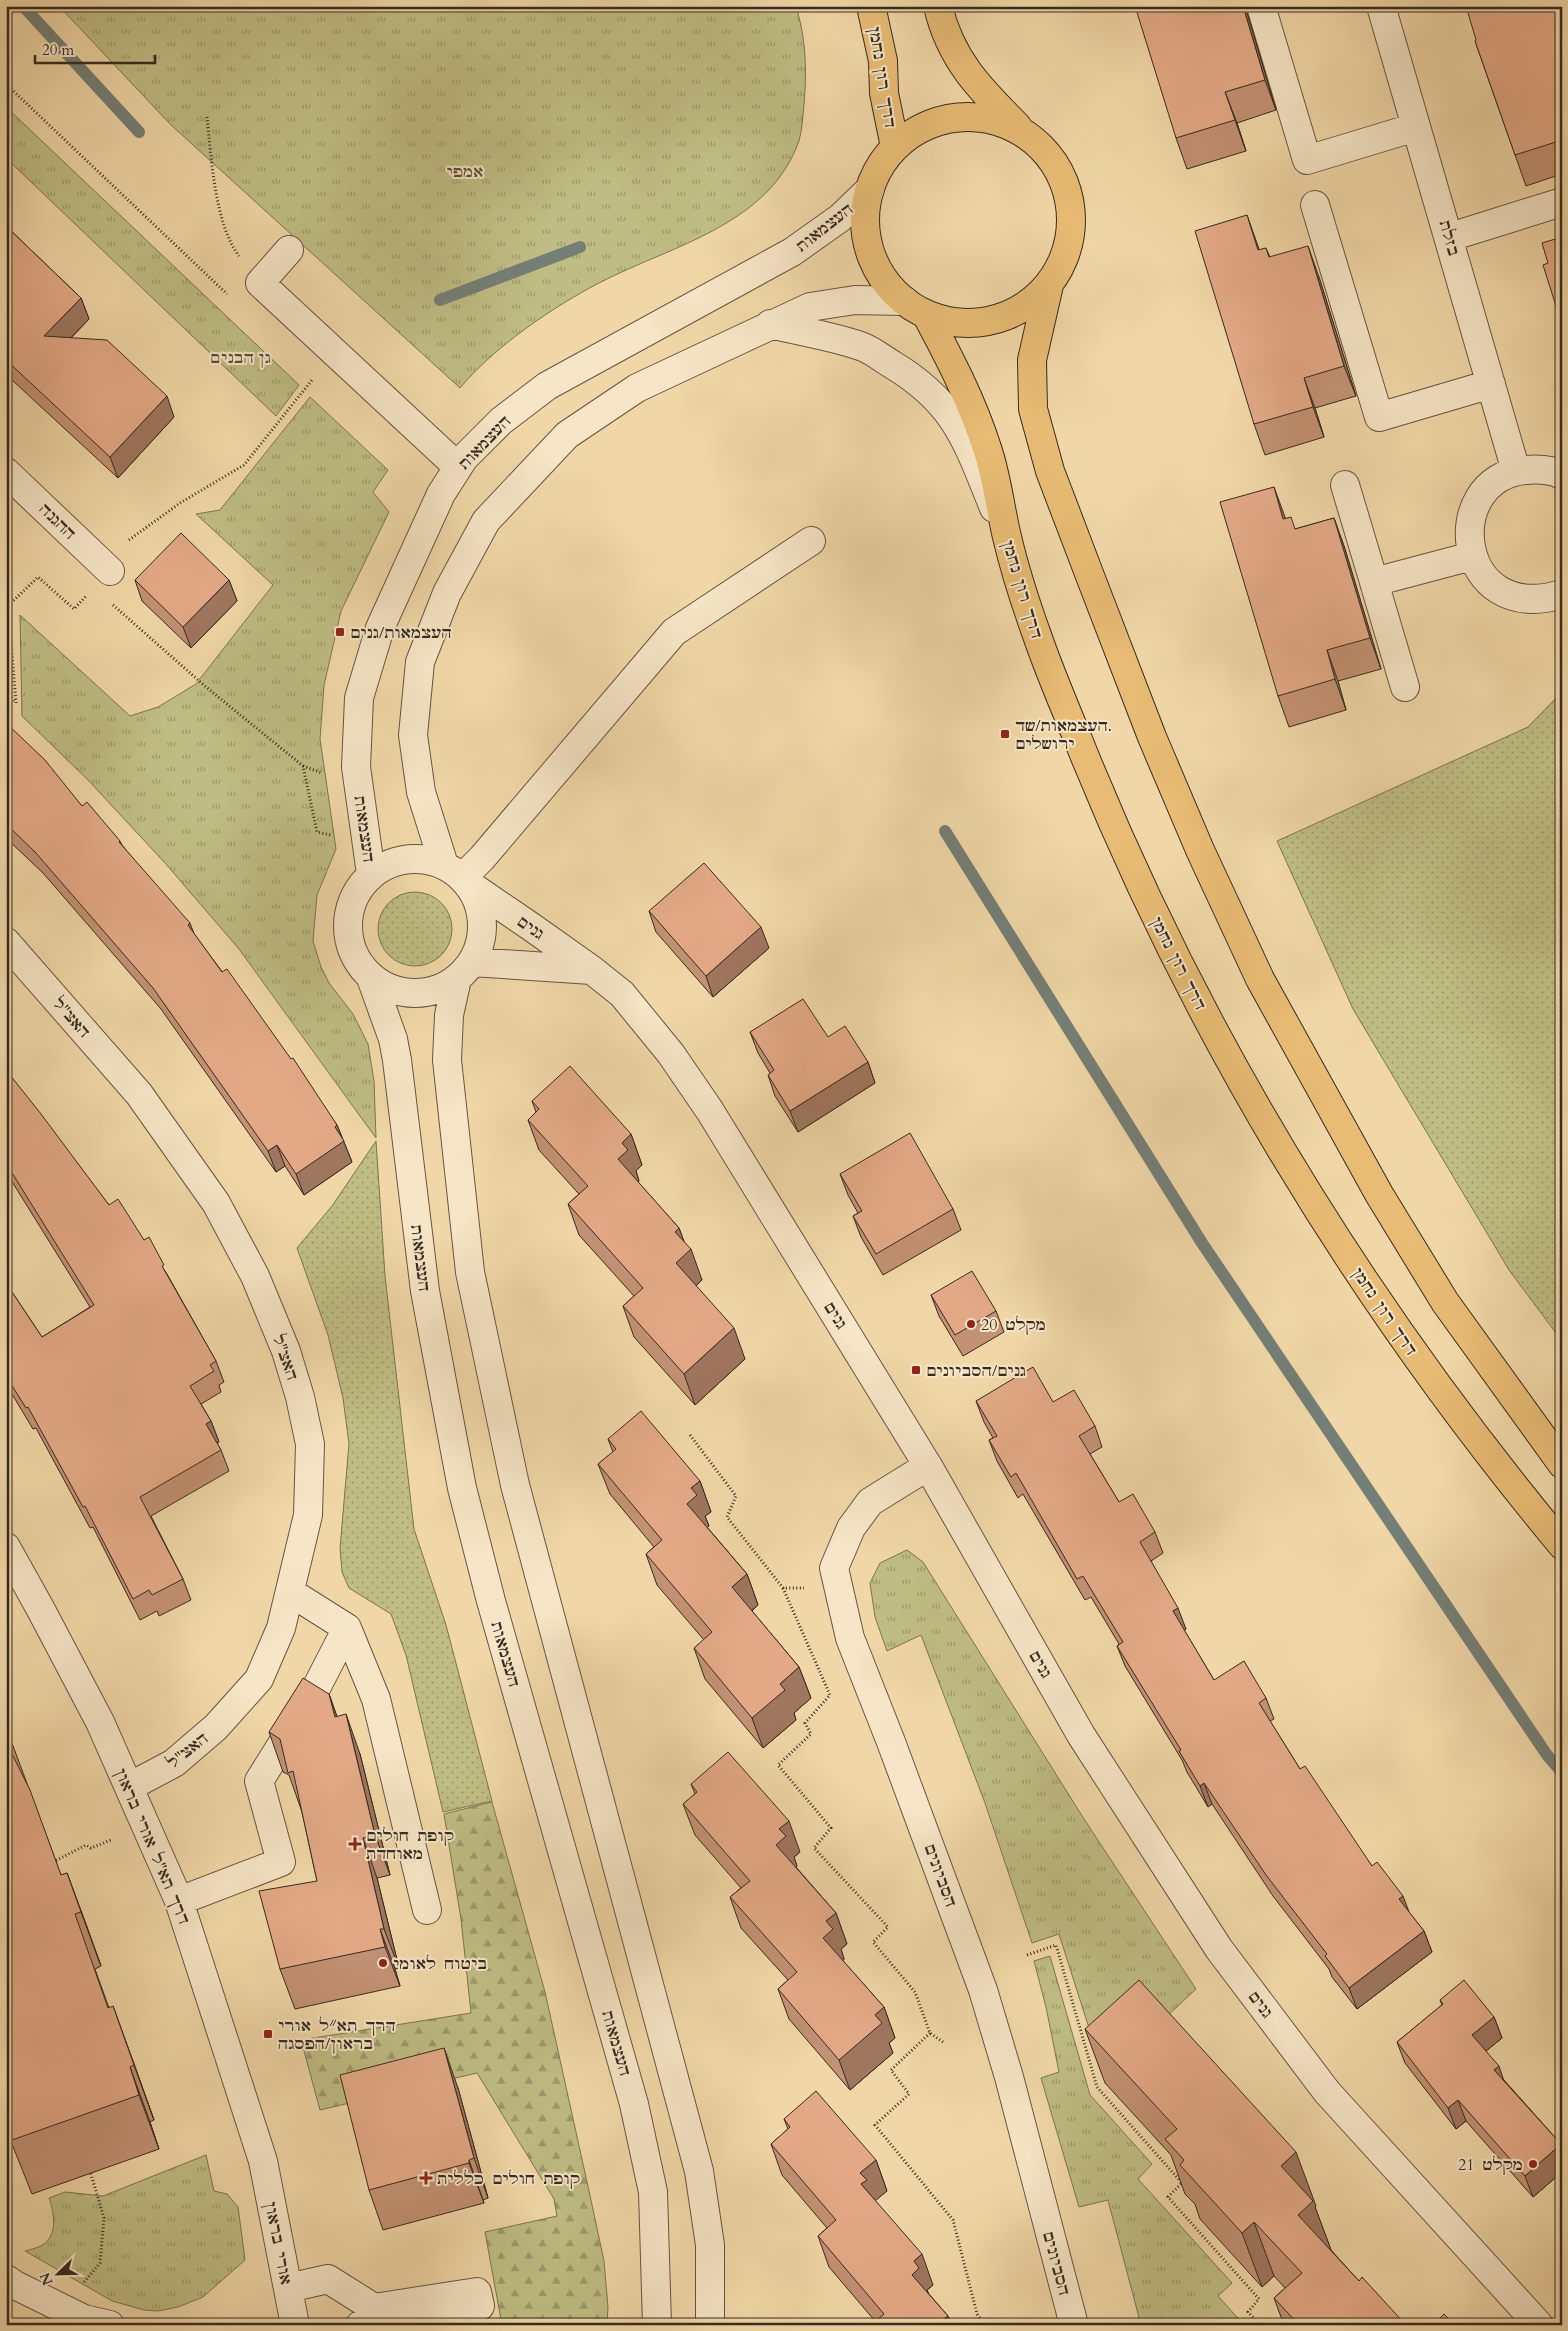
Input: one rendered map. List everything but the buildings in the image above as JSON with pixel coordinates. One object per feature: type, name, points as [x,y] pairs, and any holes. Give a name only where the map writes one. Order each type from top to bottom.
[{"type":"main road","name":"דרך רון נחמן","points":[[871,6],[883,61],[884,93],[895,147]]},
{"type":"main road","points":[[938,6],[941,21],[965,71],[1023,132],[1049,156],[1066,186],[1071,220],[1066,254],[1049,285],[1032,360],[1033,408],[1050,470],[1090,576],[1152,736],[1200,850],[1260,979],[1379,1194],[1445,1302],[1562,1464]]},
{"type":"main road","points":[[1023,132],[999,122],[974,116],[948,119],[923,127],[895,147],[882,162],[870,189],[865,219],[870,250],[883,278],[916,308],[952,322],[979,323],[1006,317],[1029,304],[1049,285]]},
{"type":"main road","name":"דרך רון נחמן","points":[[916,308],[957,373],[988,449],[1008,541],[1037,637],[1099,790],[1146,898],[1201,1007],[1271,1133],[1342,1248],[1411,1351],[1521,1495],[1562,1545]]},
{"type":"street","points":[[1261,6],[1307,160],[1416,127]]},
{"type":"street","name":"בזלת","points":[[1381,6],[1450,236],[1516,471]]},
{"type":"street","name":"העצמאות","points":[[371,874],[356,766],[359,698],[380,628],[441,494],[464,458],[501,421],[547,386],[792,252],[840,218],[870,189]]},
{"type":"street","points":[[1450,236],[1562,202]]},
{"type":"street","points":[[1316,205],[1380,417],[1491,384]]},
{"type":"street","points":[[289,250],[260,282],[458,467]]},
{"type":"street","points":[[710,2325],[710,2245],[699,2171],[515,1486],[470,1272],[447,1060],[449,1015],[465,971],[481,941],[482,918],[459,876],[421,792],[413,735],[420,662],[447,593],[486,521],[567,436],[637,388],[770,324],[810,307],[855,300],[916,308]]},
{"type":"street","points":[[770,324],[864,348],[915,379],[935,396],[954,418],[970,450],[1008,541]]},
{"type":"street","points":[[1561,473],[1538,468],[1516,471],[1498,479],[1484,493],[1474,509],[1469,528],[1472,556],[1490,582],[1506,594],[1525,599],[1544,600],[1562,594]]},
{"type":"street","name":"ההגנה","points":[[6,472],[102,580]]},
{"type":"street","points":[[1346,485],[1405,687]]},
{"type":"street","points":[[459,876],[494,844],[674,632],[811,541]]},
{"type":"street","points":[[1374,582],[1472,556]]},
{"type":"street","points":[[459,876],[426,859],[406,858],[387,864],[371,874],[356,892],[348,914],[348,938],[356,960],[371,978],[391,990],[414,994],[437,990],[465,971]]},
{"type":"street","name":"גנים","points":[[459,876],[592,970],[622,994],[671,1054],[710,1111],[928,1466],[1082,1735],[1219,1949],[1327,2092],[1538,2325]]},
{"type":"street","name":"האצ\"ל","points":[[6,942],[139,1094],[216,1203],[254,1276],[286,1351],[300,1397],[310,1444],[308,1516],[281,1628],[260,1680],[216,1727],[174,1763],[129,1787]]},
{"type":"street","name":"גנים","points":[[465,971],[592,970]]},
{"type":"street","name":"העצמאות","points":[[371,978],[393,1039],[425,1291],[462,1488],[634,2104],[653,2192],[657,2325]]},
{"type":"street","name":"הסביונים","points":[[928,1466],[870,1502],[851,1528],[834,1568],[850,1638],[891,1742],[983,1990],[1074,2325]]},
{"type":"street","name":"דרך תא\"ל אורי בראון","points":[[6,1547],[100,1722],[179,1901],[263,2161]]},
{"type":"street","points":[[290,1592],[347,1628],[376,1699],[428,1910]]},
{"type":"street","points":[[179,1901],[281,1862],[259,1781],[311,1698],[347,1628]]},
{"type":"street","name":"אורי בראון","points":[[263,2161],[295,2325]]},
{"type":"street","points":[[6,2279],[14,2285],[84,2319],[110,2325]]},
{"type":"street","points":[[288,2288],[328,2279],[374,2308],[478,2292],[480,2306],[360,2325]]},
{"type":"path","points":[[6,84],[239,306],[260,282],[233,248],[223,224],[213,168],[207,117]]},
{"type":"path","points":[[6,693],[16,703],[8,606],[38,577],[74,609],[129,551],[128,540],[180,503],[244,465],[314,377]]},
{"type":"path","points":[[102,580],[206,688],[303,766],[325,774]]},
{"type":"path","points":[[303,766],[316,832],[334,836]]},
{"type":"path","points":[[690,1435],[736,1496],[727,1517],[783,1588],[830,1695],[805,1723],[811,1734],[778,1765],[831,1828],[814,1848],[888,1927],[873,1942],[915,1992],[930,2033],[943,2042]]},
{"type":"path","points":[[783,1588],[807,1588]]},
{"type":"path","points":[[52,1862],[86,1845],[91,1848],[111,1840]]},
{"type":"path","points":[[1027,1955],[1056,1945],[1097,2086],[1182,2183],[1168,2197],[1259,2299],[1248,2312],[1260,2325]]},
{"type":"path","points":[[930,2033],[891,2070],[909,2094],[875,2125],[953,2220],[976,2314],[984,2325]]},
{"type":"path","points":[[82,2285],[100,2263],[104,2218],[89,2167]]},
{"type":"green space","name":"אמפי","points":[[59,6],[796,6],[804,43],[805,67],[801,132],[799,141],[785,170],[766,193],[742,213],[716,229],[601,282],[564,303],[507,343],[460,388],[170,124]]},
{"type":"green space","name":"גן הבנים","points":[[6,107],[299,385],[276,416],[6,158]]},
{"type":"green space","points":[[310,397],[388,470],[373,492],[389,512],[341,611],[324,685],[320,739],[336,849],[317,895],[313,941],[321,967],[329,983],[353,1014],[368,1044],[374,1081],[376,1138],[239,949],[165,863],[89,781],[22,716],[20,615],[130,716],[158,707],[196,684],[273,585],[196,514],[220,510]]},
{"type":"green space","points":[[1562,692],[1562,1341],[1509,1270],[1353,1009],[1277,841],[1528,727]]},
{"type":"green space","points":[[415,892],[436,898],[446,908],[452,929],[446,950],[436,960],[415,966],[394,960],[384,950],[378,929],[384,908],[394,898]]},
{"type":"green space","points":[[376,1141],[385,1276],[414,1529],[446,1625],[492,1801],[443,1812],[406,1655],[391,1614],[349,1588],[342,1572],[340,1548],[349,1444],[343,1398],[328,1335],[297,1248],[332,1206]]},
{"type":"green space","points":[[907,1550],[923,1562],[1084,1819],[1196,1989],[1104,2075],[1059,1934],[1032,1943],[985,1803],[921,1635],[887,1651],[875,1617],[870,1583],[880,1563]]},
{"type":"green space","points":[[492,1802],[545,1992],[591,2200],[604,2261],[608,2307],[607,2325],[502,2325],[485,2232],[557,2216],[554,2199],[477,2073],[320,2110],[301,2040],[471,2013],[461,1919],[444,1814]]},
{"type":"green space","points":[[1050,1956],[1090,2095],[1152,2164],[1138,2179],[1232,2283],[1218,2296],[1244,2325],[1141,2325],[1108,2200],[1079,2207],[1041,2078],[1059,2072],[1046,2007],[1034,1961]]},
{"type":"green space","points":[[206,2155],[214,2191],[227,2194],[238,2207],[245,2260],[203,2297],[178,2307],[158,2311],[144,2310],[112,2301],[25,2251],[42,2245],[51,2235],[54,2222],[49,2198],[65,2192],[103,2196]]},
{"type":"waterway","points":[[23,6],[139,132]]},
{"type":"waterway","points":[[440,300],[580,247]]},
{"type":"waterway","points":[[945,831],[1202,1243],[1547,1755],[1562,1772]]},
{"type":"place","name":"העצמאות/גנים","points":[[340,632]]},
{"type":"place","name":"העצמאות/שד. ירושלים","points":[[1005,734]]},
{"type":"place","name":"מקלט 20","points":[[971,1324]]},
{"type":"place","name":"גנים/הסביונים","points":[[916,1370]]},
{"type":"place","name":"קופת חולים מאוחדת","points":[[355,1844]]},
{"type":"place","name":"ביטוח לאומי","points":[[383,1963]]},
{"type":"place","name":"דרך תא״ל אורי בראון/הפסגה","points":[[268,2034]]},
{"type":"place","name":"מקלט 21","points":[[1533,2164]]},
{"type":"place","name":"קופת חולים כללית","points":[[426,2178]]}]
